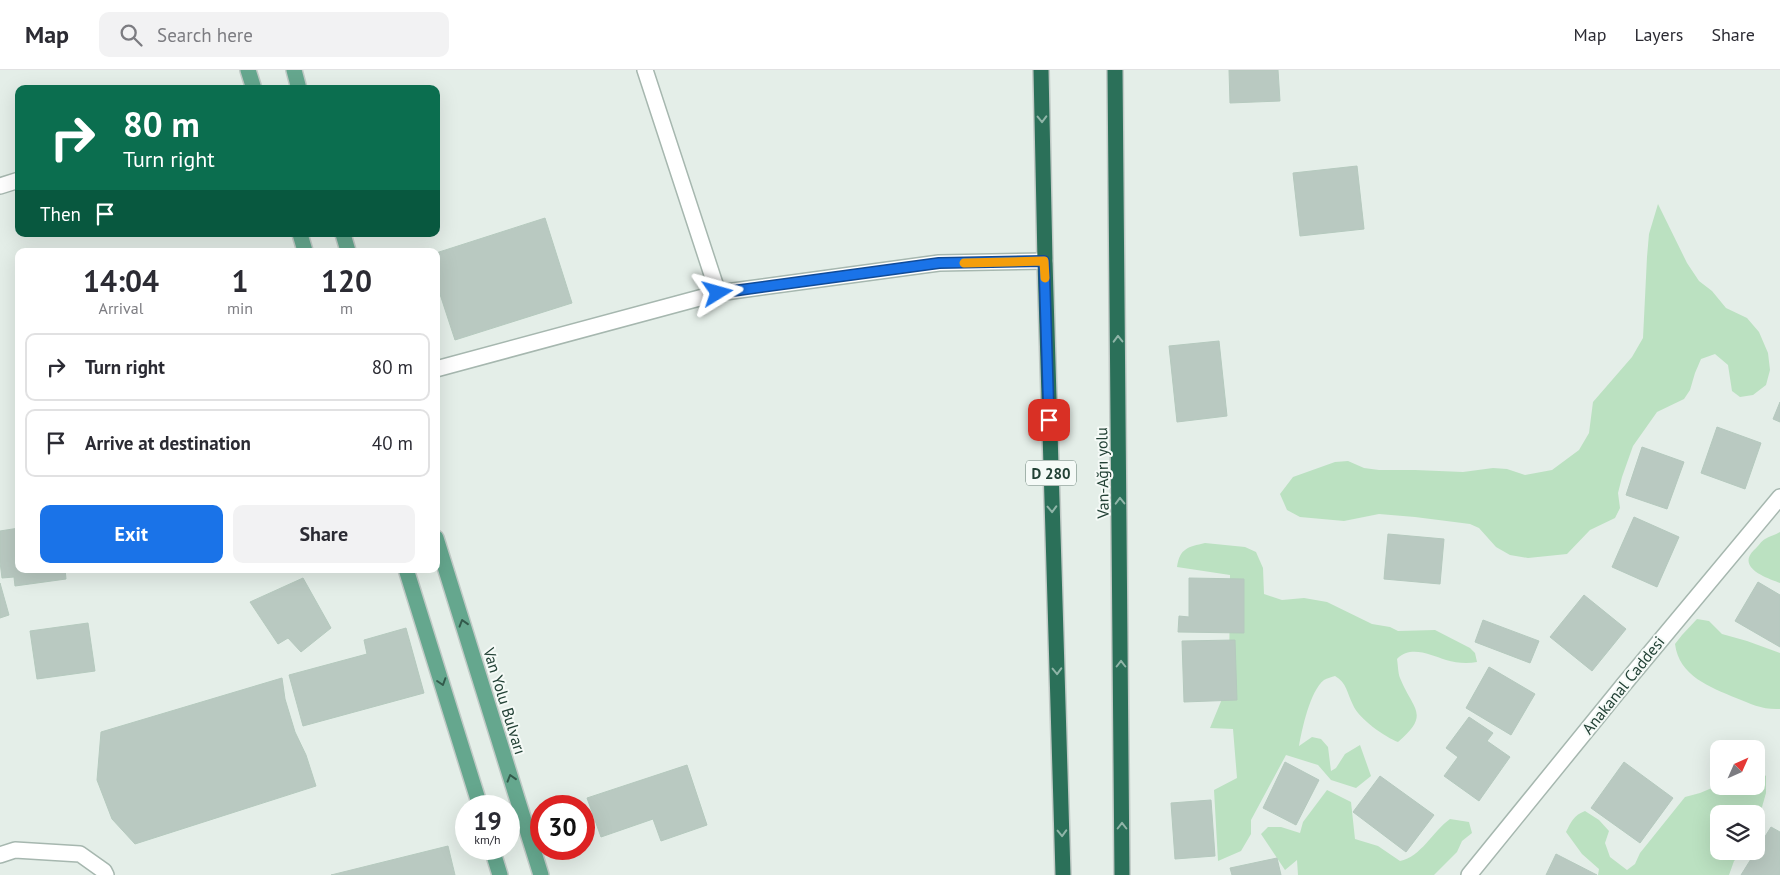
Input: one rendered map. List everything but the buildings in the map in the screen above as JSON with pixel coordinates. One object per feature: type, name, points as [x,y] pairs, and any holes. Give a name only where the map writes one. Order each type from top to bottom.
[{"type":"highway","name":"D 280","points":[[1041,70],[1044,261],[1063,875]]},
{"type":"highway","name":"Van-Ağrı yolu","points":[[1115,70],[1122,875]]},
{"type":"main road","points":[[248,70],[253,85]]},
{"type":"main road","points":[[294,70],[299,85]]},
{"type":"main road","name":"Van Yolu Bulvarı","points":[[440,551],[541,875]]},
{"type":"main road","points":[[407,573],[477,795]]},
{"type":"main road","points":[[495,860],[500,875]]},
{"type":"street","points":[[645,70],[718,293]]},
{"type":"street","points":[[0,186],[15,181]]},
{"type":"street","points":[[440,368],[718,293],[939,263],[1044,261]]},
{"type":"street","name":"Anakanal Caddesi","points":[[1469,875],[1625,683],[1780,497]]},
{"type":"street","points":[[0,855],[15,850],[80,854],[104,871],[106,875]]},
{"type":"green space","points":[[1658,204],[1687,263],[1699,281],[1712,291],[1726,308],[1747,318],[1759,332],[1768,353],[1770,370],[1766,385],[1753,395],[1740,397],[1732,391],[1728,365],[1715,354],[1701,359],[1690,390],[1684,399],[1657,412],[1633,446],[1618,493],[1620,508],[1615,518],[1590,530],[1567,554],[1528,558],[1510,555],[1496,547],[1479,528],[1470,524],[1379,514],[1344,521],[1300,517],[1287,510],[1280,494],[1293,477],[1335,462],[1348,461],[1364,468],[1379,470],[1463,472],[1493,468],[1507,469],[1525,475],[1552,470],[1579,450],[1589,433],[1593,402],[1632,357],[1643,338],[1649,234]]},
{"type":"green space","points":[[1780,532],[1780,583],[1755,571],[1749,562],[1749,556],[1762,541]]},
{"type":"green space","points":[[1205,543],[1245,547],[1256,552],[1263,568],[1264,594],[1282,600],[1304,598],[1327,602],[1372,624],[1390,627],[1398,631],[1435,630],[1470,648],[1475,653],[1477,662],[1454,662],[1421,652],[1408,653],[1397,659],[1400,678],[1414,705],[1417,718],[1408,733],[1398,742],[1366,722],[1356,710],[1339,679],[1335,676],[1324,680],[1319,685],[1311,701],[1299,746],[1312,737],[1321,739],[1328,747],[1331,771],[1336,768],[1345,754],[1360,745],[1371,776],[1356,788],[1331,780],[1318,765],[1286,755],[1251,820],[1251,834],[1241,851],[1218,861],[1214,790],[1237,778],[1233,729],[1210,728],[1229,682],[1230,575],[1177,567],[1180,556],[1186,549]]},
{"type":"green space","points":[[1697,619],[1709,621],[1722,634],[1780,653],[1780,709],[1763,708],[1747,702],[1706,685],[1689,672],[1678,655],[1675,644]]},
{"type":"green space","points":[[1766,776],[1766,793],[1763,805],[1710,805],[1710,860],[1735,860],[1729,875],[1598,875],[1599,869],[1582,854],[1566,832],[1575,817],[1585,811],[1599,820],[1609,831],[1605,843],[1610,857],[1627,870],[1635,864],[1640,853],[1685,797],[1710,789],[1710,795],[1765,795]]},
{"type":"green space","points":[[1327,790],[1351,802],[1355,839],[1378,846],[1400,861],[1407,859],[1421,849],[1450,819],[1469,822],[1472,833],[1462,841],[1457,852],[1434,875],[1298,875],[1297,860],[1285,870],[1261,834],[1268,827],[1281,827],[1300,833],[1303,822]]},
{"type":"slow traffic","points":[[964,263],[1044,261],[1045,278]]},
{"type":"route","points":[[718,293],[939,263],[1044,261],[1049,420]]}]
